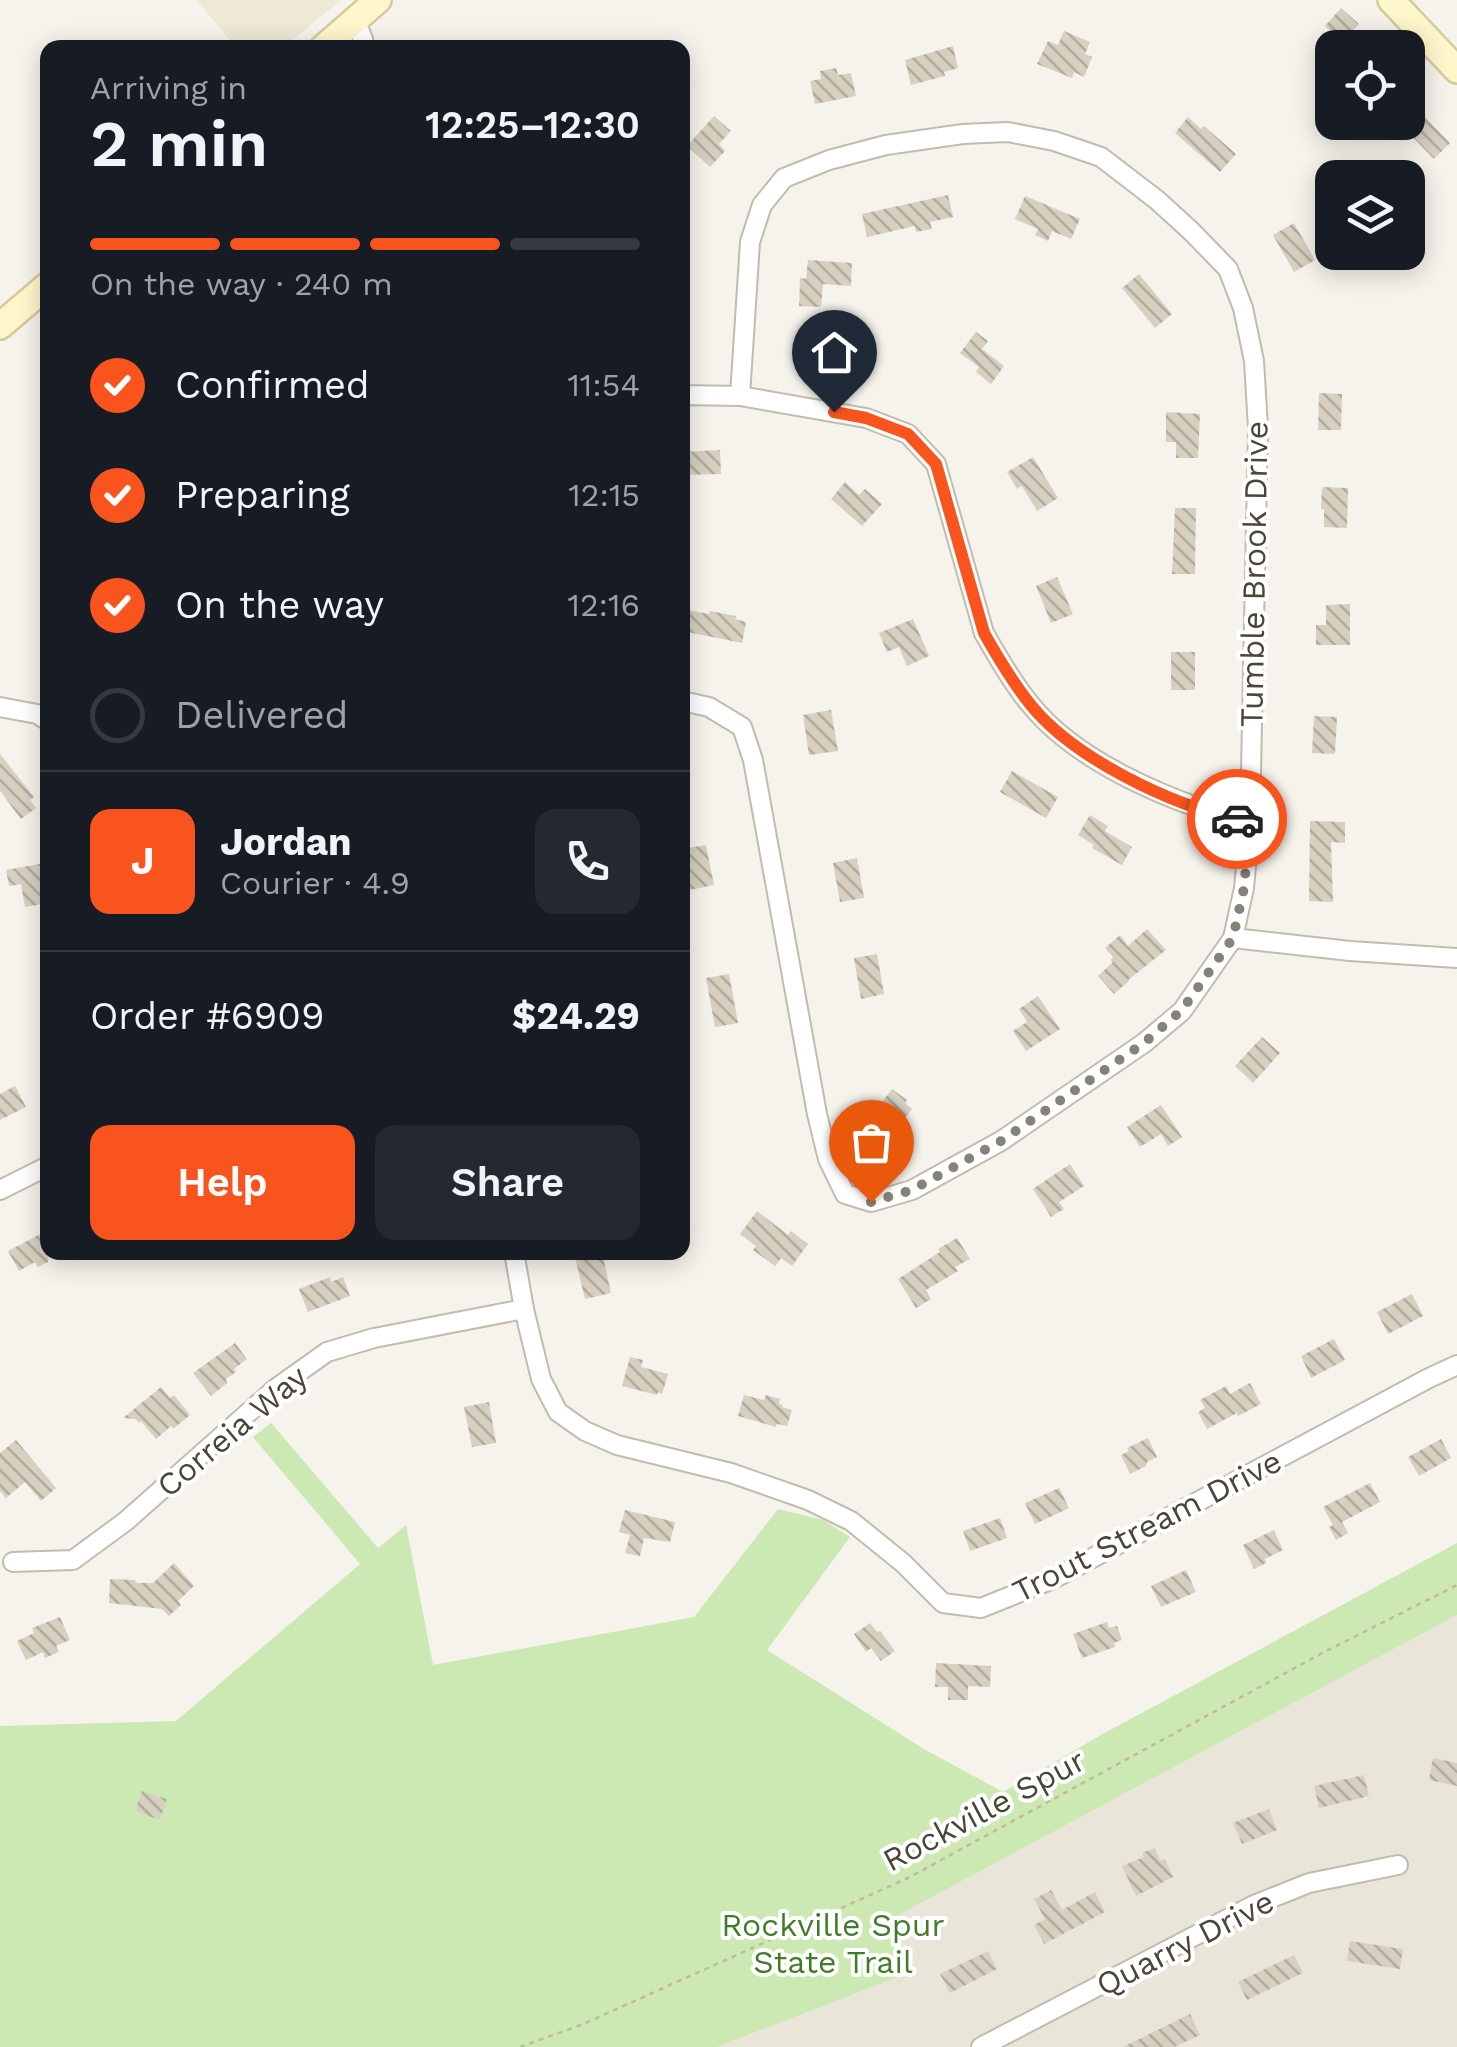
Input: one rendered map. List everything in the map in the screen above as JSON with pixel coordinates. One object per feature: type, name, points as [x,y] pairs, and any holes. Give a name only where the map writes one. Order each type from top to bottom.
[{"type":"street","points":[[332,40],[378,0]]},
{"type":"street","points":[[1391,0],[1457,70]]},
{"type":"street","points":[[355,20],[363,40]]},
{"type":"street","name":"Tumble Brook Drive","points":[[690,703],[709,707],[742,727],[753,760],[816,1114],[828,1159],[845,1194],[871,1202],[912,1190],[1001,1141],[1169,1022],[1182,1010],[1233,938],[1244,888],[1250,822],[1258,428],[1254,360],[1244,308],[1228,269],[1157,200],[1101,157],[1054,142],[1008,132],[963,134],[829,160],[784,178],[762,205],[750,242],[740,396]]},
{"type":"street","points":[[0,326],[40,292]]},
{"type":"street","points":[[690,395],[740,396],[866,418],[908,434],[936,464],[984,633],[1030,704],[1055,730],[1140,784],[1175,800],[1250,822]]},
{"type":"street","points":[[0,707],[40,716]]},
{"type":"street","points":[[1233,938],[1350,952],[1457,958]]},
{"type":"street","points":[[0,1190],[40,1170]]},
{"type":"street","name":"Trout Stream Drive","points":[[515,1260],[541,1379],[558,1412],[585,1432],[617,1444],[731,1474],[808,1500],[851,1521],[903,1563],[943,1603],[982,1608],[1052,1579],[1457,1365]]},
{"type":"street","name":"Correia Way","points":[[13,1562],[73,1560],[126,1521],[276,1389],[327,1352],[374,1338],[524,1309]]},
{"type":"street","name":"Quarry Drive","points":[[981,2047],[1254,1905],[1309,1883],[1398,1864]]},
{"type":"path","name":"Rockville Spur","points":[[520,2047],[580,2026],[908,1878],[1457,1585]]},
{"type":"shaded area","points":[[197,0],[341,0],[292,40],[230,40]]},
{"type":"shaded area","points":[[1457,1615],[1457,2047],[717,2047],[901,1976],[888,1920]]},
{"type":"green space","name":"Rockville Spur State Trail","points":[[271,1423],[378,1548],[406,1525],[433,1665],[694,1617],[778,1509],[823,1520],[850,1537],[767,1650],[924,1749],[1003,1792],[1457,1543],[1457,1615],[889,1920],[901,1976],[717,2047],[0,2047],[0,1726],[176,1721],[360,1564],[253,1437]]},
{"type":"building","points":[[1341,8],[1359,24],[1353,30],[1329,30],[1325,26]]},
{"type":"building","points":[[1064,31],[1090,42],[1085,54],[1092,57],[1084,77],[1074,72],[1072,78],[1037,64],[1048,41],[1058,45]]},
{"type":"building","points":[[953,46],[958,68],[944,72],[945,76],[911,85],[905,60]]},
{"type":"building","points":[[836,68],[838,75],[851,73],[856,96],[815,104],[810,81],[821,79],[820,71]]},
{"type":"building","points":[[714,116],[731,131],[719,144],[725,151],[710,167],[690,149],[690,143]]},
{"type":"building","points":[[1188,117],[1236,154],[1220,172],[1175,133]]},
{"type":"building","points":[[1425,117],[1450,143],[1434,159],[1416,140],[1425,140]]},
{"type":"building","points":[[948,195],[953,217],[930,222],[932,229],[916,232],[915,226],[867,237],[862,214]]},
{"type":"building","points":[[1025,196],[1080,219],[1071,239],[1052,231],[1048,241],[1035,235],[1038,229],[1015,219]]},
{"type":"building","points":[[1294,223],[1315,260],[1294,272],[1273,235]]},
{"type":"building","points":[[808,260],[852,263],[851,286],[823,284],[821,307],[799,306],[800,278],[806,279]]},
{"type":"building","points":[[1139,274],[1172,314],[1155,328],[1122,288]]},
{"type":"building","points":[[976,332],[988,341],[982,349],[1004,366],[991,384],[976,372],[979,367],[960,353]]},
{"type":"building","points":[[1319,393],[1342,394],[1341,430],[1318,430]]},
{"type":"building","points":[[1166,412],[1200,414],[1198,458],[1176,458],[1176,442],[1166,442]]},
{"type":"building","points":[[720,450],[721,474],[690,475],[690,452]]},
{"type":"building","points":[[1033,457],[1058,498],[1037,511],[1022,486],[1017,489],[1007,472]]},
{"type":"building","points":[[845,482],[859,495],[865,489],[882,504],[862,526],[831,499]]},
{"type":"building","points":[[1322,487],[1348,488],[1347,528],[1324,527]]},
{"type":"building","points":[[1175,508],[1196,508],[1195,574],[1172,574]]},
{"type":"building","points":[[1057,577],[1073,614],[1051,623],[1036,586]]},
{"type":"building","points":[[1350,604],[1350,645],[1316,645],[1316,625],[1326,625],[1326,605]]},
{"type":"building","points":[[690,611],[736,616],[735,619],[746,622],[742,643],[690,633]]},
{"type":"building","points":[[913,619],[929,656],[907,666],[899,647],[887,652],[879,633]]},
{"type":"building","points":[[1171,652],[1195,652],[1195,690],[1171,690]]},
{"type":"building","points":[[831,710],[838,751],[809,755],[803,715]]},
{"type":"building","points":[[1314,716],[1337,717],[1335,754],[1312,753]]},
{"type":"building","points":[[0,754],[34,797],[30,800],[36,808],[21,819],[0,791]]},
{"type":"building","points":[[1012,771],[1058,797],[1046,818],[1000,792]]},
{"type":"building","points":[[1090,815],[1108,826],[1105,831],[1132,847],[1122,865],[1078,835]]},
{"type":"building","points":[[1310,821],[1345,822],[1345,843],[1331,842],[1333,902],[1309,901]]},
{"type":"building","points":[[706,845],[714,885],[690,890],[690,848]]},
{"type":"building","points":[[857,858],[864,898],[840,902],[833,863]]},
{"type":"building","points":[[40,864],[40,904],[25,907],[21,884],[9,886],[6,870]]},
{"type":"building","points":[[1147,929],[1166,950],[1114,994],[1098,976],[1113,962],[1105,948],[1120,935],[1128,946]]},
{"type":"building","points":[[877,954],[884,994],[861,999],[854,958]]},
{"type":"building","points":[[729,974],[738,1023],[715,1027],[706,978]]},
{"type":"building","points":[[1038,996],[1060,1029],[1026,1051],[1013,1031],[1027,1022],[1019,1009]]},
{"type":"building","points":[[1262,1037],[1280,1053],[1253,1083],[1235,1066]]},
{"type":"building","points":[[15,1086],[26,1107],[0,1120],[0,1094]]},
{"type":"building","points":[[892,1089],[912,1109],[898,1127],[876,1110]]},
{"type":"building","points":[[1161,1105],[1182,1137],[1168,1146],[1161,1134],[1140,1147],[1127,1127]]},
{"type":"building","points":[[1070,1164],[1084,1186],[1059,1202],[1064,1209],[1051,1217],[1033,1189]]},
{"type":"building","points":[[757,1211],[788,1235],[791,1231],[808,1244],[792,1266],[781,1258],[775,1266],[753,1250],[756,1246],[740,1234]]},
{"type":"building","points":[[40,1234],[40,1260],[48,1262],[38,1267],[35,1262],[19,1271],[8,1251]]},
{"type":"building","points":[[957,1238],[970,1259],[926,1290],[931,1299],[916,1308],[898,1279]]},
{"type":"building","points":[[576,1260],[604,1260],[611,1293],[585,1299]]},
{"type":"building","points":[[330,1277],[331,1282],[343,1277],[350,1296],[308,1312],[299,1289]]},
{"type":"building","points":[[1412,1294],[1423,1316],[1388,1334],[1377,1312]]},
{"type":"building","points":[[1334,1339],[1345,1360],[1311,1378],[1301,1356]]},
{"type":"building","points":[[235,1343],[247,1359],[211,1396],[193,1373]]},
{"type":"building","points":[[630,1357],[643,1360],[641,1367],[668,1374],[662,1394],[622,1386]]},
{"type":"building","points":[[1250,1383],[1261,1404],[1207,1429],[1198,1412],[1205,1408],[1200,1400],[1226,1386],[1230,1394]]},
{"type":"building","points":[[161,1387],[170,1398],[174,1395],[190,1415],[156,1439],[141,1421],[123,1418]]},
{"type":"building","points":[[744,1395],[780,1399],[782,1407],[792,1410],[787,1426],[776,1427],[738,1416]]},
{"type":"building","points":[[489,1402],[496,1443],[472,1447],[464,1407]]},
{"type":"building","points":[[1148,1438],[1157,1457],[1130,1474],[1121,1455]]},
{"type":"building","points":[[1441,1439],[1451,1458],[1419,1476],[1408,1457]]},
{"type":"building","points":[[16,1440],[56,1488],[41,1501],[25,1482],[6,1498],[0,1491],[0,1453]]},
{"type":"building","points":[[1370,1483],[1380,1502],[1342,1522],[1348,1533],[1336,1540],[1323,1507]]},
{"type":"building","points":[[1059,1488],[1069,1508],[1035,1524],[1025,1503]]},
{"type":"building","points":[[625,1510],[675,1522],[670,1542],[644,1538],[640,1556],[625,1553],[630,1535],[619,1532]]},
{"type":"building","points":[[1000,1518],[1007,1538],[970,1551],[963,1531]]},
{"type":"building","points":[[1274,1530],[1283,1550],[1254,1569],[1243,1545]]},
{"type":"building","points":[[174,1563],[194,1586],[169,1616],[162,1609],[109,1603],[110,1579],[153,1583]]},
{"type":"building","points":[[1186,1570],[1196,1592],[1161,1607],[1151,1586]]},
{"type":"building","points":[[60,1617],[70,1640],[56,1646],[59,1652],[45,1658],[43,1652],[26,1660],[17,1641],[34,1633],[32,1628]]},
{"type":"building","points":[[1107,1622],[1109,1628],[1117,1626],[1122,1640],[1114,1643],[1115,1647],[1082,1658],[1073,1634]]},
{"type":"building","points":[[870,1623],[895,1651],[881,1661],[871,1648],[866,1652],[854,1634]]},
{"type":"building","points":[[936,1663],[991,1666],[990,1687],[968,1686],[968,1700],[948,1700],[948,1687],[935,1687]]},
{"type":"building","points":[[1433,1758],[1457,1763],[1457,1786],[1429,1780]]},
{"type":"building","points":[[1364,1775],[1369,1796],[1319,1808],[1314,1786]]},
{"type":"building","points":[[142,1791],[167,1799],[160,1820],[135,1811]]},
{"type":"building","points":[[1269,1809],[1277,1830],[1242,1844],[1233,1823]]},
{"type":"building","points":[[1155,1848],[1173,1877],[1136,1896],[1122,1866]]},
{"type":"building","points":[[1051,1890],[1062,1910],[1095,1892],[1105,1912],[1044,1944],[1034,1925],[1045,1919],[1034,1899]]},
{"type":"building","points":[[1350,1941],[1403,1949],[1400,1969],[1347,1961]]},
{"type":"building","points":[[988,1951],[997,1969],[950,1993],[940,1974]]},
{"type":"building","points":[[1294,1955],[1303,1973],[1247,2000],[1238,1982]]},
{"type":"building","points":[[1190,2014],[1200,2035],[1174,2047],[1123,2047]]},
{"type":"way so far","points":[[871,1202],[912,1190],[1001,1141],[1144,1043],[1182,1010],[1233,938],[1244,888],[1250,822],[1237,819]]},
{"type":"route","points":[[834,412],[866,418],[908,434],[936,464],[984,633],[1030,704],[1055,730],[1140,784],[1175,800],[1237,819]]}]
